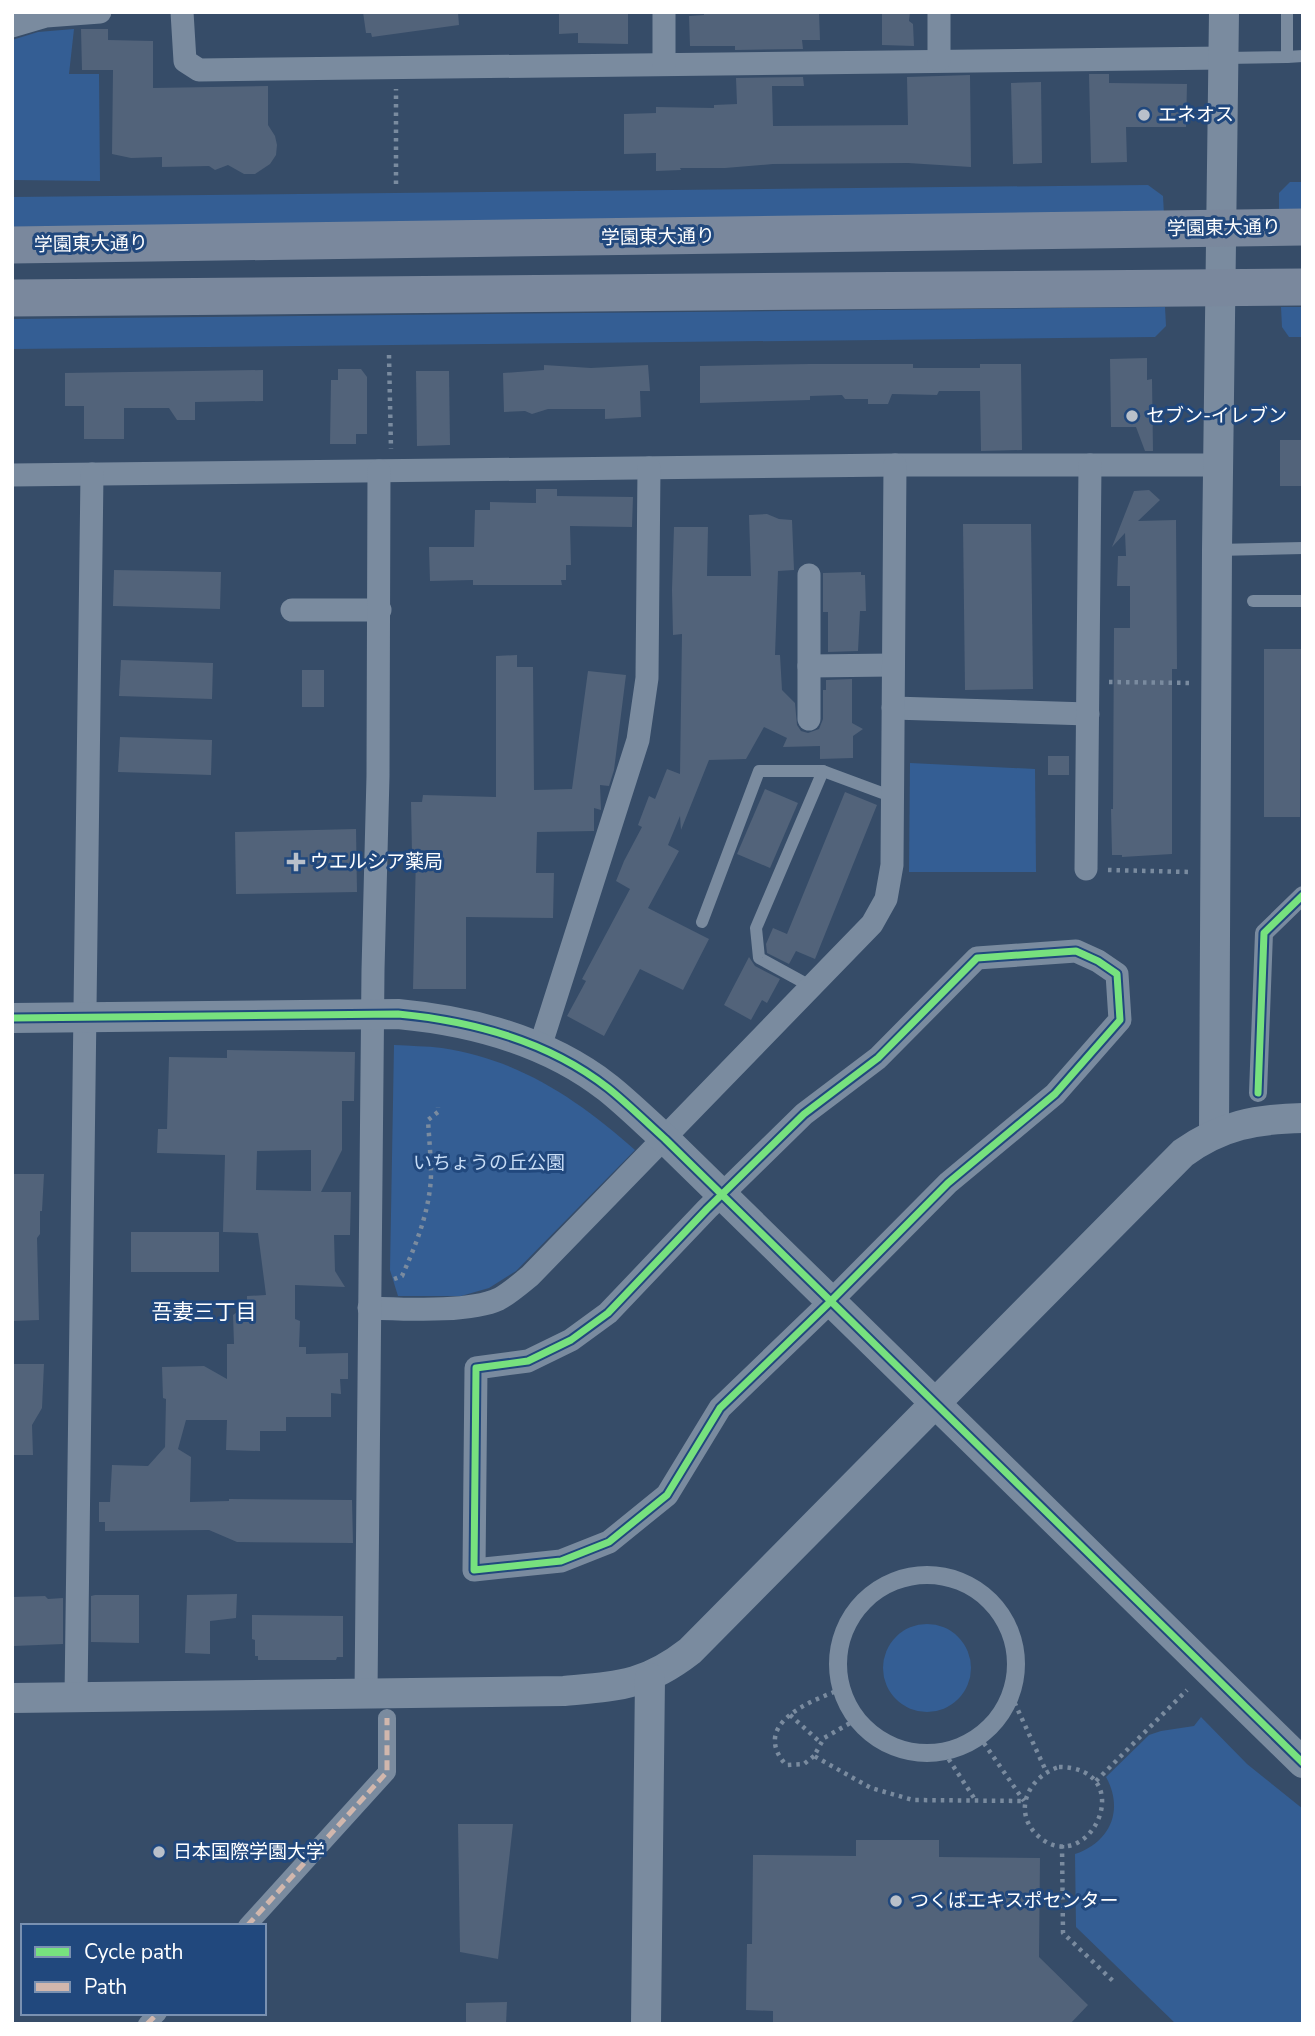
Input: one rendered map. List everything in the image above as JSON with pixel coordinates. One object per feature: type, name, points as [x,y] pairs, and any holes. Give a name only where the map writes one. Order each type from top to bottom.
[{"type":"main road","name":"学園東大通り","points":[[12,245],[1303,227]]},
{"type":"main road","points":[[12,298],[1303,287]]},
{"type":"street","points":[[12,26],[47,16],[100,12]]},
{"type":"street","points":[[182,12],[185,61],[199,70],[1224,58]]},
{"type":"street","points":[[664,12],[664,64]]},
{"type":"street","points":[[939,12],[939,60]]},
{"type":"street","points":[[1214,1133],[1217,550],[1224,12]]},
{"type":"street","points":[[12,475],[895,465],[1218,465]]},
{"type":"street","points":[[369,1308],[471,1306],[498,1299],[530,1276],[860,939],[880,912],[890,885],[895,465]]},
{"type":"street","points":[[1086,869],[1090,465]]},
{"type":"street","points":[[540,1047],[638,740],[647,678],[649,468]]},
{"type":"street","points":[[366,1695],[369,1308],[380,610],[385,471]]},
{"type":"street","points":[[76,1697],[92,474]]},
{"type":"street","points":[[809,719],[810,576]]},
{"type":"street","points":[[292,610],[380,610]]},
{"type":"street","points":[[809,667],[893,665]]},
{"type":"street","points":[[893,708],[1087,714]]},
{"type":"street","points":[[1258,1093],[1264,933],[1303,895]]},
{"type":"street","points":[[1076,951],[1098,961],[1116,974],[1120,1020],[1055,1094],[948,1183],[830,1302],[720,1408],[667,1494],[609,1542],[561,1561],[474,1570],[476,1368],[528,1362],[571,1340],[608,1312],[804,1114],[878,1058],[976,958],[1076,951]]},
{"type":"street","points":[[12,1018],[374,1014],[451,1020],[540,1047],[608,1088],[664,1139],[1303,1763]]},
{"type":"street","points":[[12,1698],[564,1691],[650,1678],[690,1651],[1183,1153],[1214,1133],[1248,1123],[1303,1118]]},
{"type":"street","points":[[941,1576],[959,1581],[991,1602],[1009,1629],[1016,1662],[1011,1695],[994,1724],[962,1746],[944,1752],[924,1754],[887,1744],[857,1720],[842,1689],[838,1665],[847,1627],[870,1597],[903,1579],[941,1576]]},
{"type":"street","points":[[646,2024],[650,1678]]},
{"type":"street","points":[[249,1924],[387,1772],[387,1718]]},
{"type":"lane","points":[[1287,12],[1287,57]]},
{"type":"lane","points":[[1224,58],[1303,57]]},
{"type":"lane","points":[[1217,550],[1303,548]]},
{"type":"lane","points":[[1253,601],[1303,601]]},
{"type":"lane","points":[[702,922],[759,771],[823,771],[892,797]]},
{"type":"lane","points":[[812,987],[759,958],[757,928],[823,771]]},
{"type":"path","points":[[396,98],[396,184]]},
{"type":"path","points":[[385,471],[389,355]]},
{"type":"path","points":[[1088,682],[1199,684]]},
{"type":"path","points":[[1086,869],[1198,872]]},
{"type":"path","points":[[388,1282],[402,1276],[416,1245],[428,1200],[431,1175],[428,1119],[438,1112],[438,1107]]},
{"type":"path","points":[[842,1689],[811,1700],[790,1715],[780,1726],[773,1741],[776,1755],[786,1765],[804,1764],[814,1756],[824,1738],[857,1720]]},
{"type":"path","points":[[1096,1781],[1187,1690]]},
{"type":"path","points":[[1011,1695],[1046,1771]]},
{"type":"path","points":[[790,1715],[821,1743]]},
{"type":"path","points":[[979,1736],[1025,1801]]},
{"type":"path","points":[[944,1752],[976,1801]]},
{"type":"path","points":[[814,1756],[872,1788],[913,1800],[1025,1801]]},
{"type":"path","points":[[1070,1767],[1096,1781],[1101,1797],[1100,1820],[1094,1831],[1074,1843],[1062,1845],[1050,1843],[1038,1836],[1030,1826],[1025,1801],[1028,1789],[1046,1771],[1070,1767]]},
{"type":"path","points":[[1062,1845],[1063,1933],[1112,1981]]},
{"type":"green space","points":[[74,29],[69,74],[99,74],[100,181],[12,180],[12,40],[38,32]]},
{"type":"green space","points":[[1290,182],[1303,182],[1303,212],[1279,212],[1279,193]]},
{"type":"green space","points":[[1148,185],[1163,196],[1164,215],[12,227],[12,197]]},
{"type":"green space","points":[[1165,307],[1166,326],[1155,337],[12,349],[12,319]]},
{"type":"green space","points":[[1281,307],[1303,307],[1303,337],[1289,337],[1282,327]]},
{"type":"green space","points":[[910,763],[1035,769],[1036,872],[909,872]]},
{"type":"green space","name":"いちょうの丘公園","points":[[394,1045],[470,1053],[522,1072],[569,1099],[635,1150],[516,1271],[489,1288],[461,1296],[398,1296],[390,1270]]},
{"type":"green space","points":[[927,1624],[944,1627],[958,1637],[968,1651],[971,1668],[968,1685],[958,1699],[944,1709],[927,1712],[910,1709],[896,1699],[886,1685],[883,1668],[886,1651],[896,1637],[910,1627]]},
{"type":"green space","points":[[1201,1717],[1247,1764],[1303,1809],[1303,2024],[1176,2024],[1076,1927],[1075,1854],[1098,1841],[1111,1823],[1114,1801],[1106,1777],[1149,1735],[1194,1726]]},
{"type":"building","points":[[363,12],[458,12],[459,25],[372,37],[371,33],[366,33]]},
{"type":"building","points":[[559,12],[628,12],[628,44],[578,43],[578,33],[559,34]]},
{"type":"building","points":[[704,12],[819,12],[820,40],[802,40],[803,49],[735,50],[735,46],[690,46],[689,16],[704,15]]},
{"type":"building","points":[[882,12],[910,12],[914,46],[882,45]]},
{"type":"building","points":[[81,29],[108,29],[108,40],[153,41],[153,88],[268,86],[268,125],[277,145],[276,155],[270,164],[255,174],[244,174],[228,165],[215,170],[209,166],[162,167],[162,157],[131,158],[112,154],[113,70],[82,70]]},
{"type":"building","points":[[1089,74],[1109,74],[1109,83],[1187,84],[1186,127],[1126,127],[1127,162],[1091,163]]},
{"type":"building","points":[[970,75],[971,167],[908,163],[773,164],[656,171],[656,153],[624,154],[624,114],[656,113],[656,107],[714,108],[714,105],[737,104],[736,78],[803,77],[804,86],[772,86],[773,126],[908,125],[907,77]]},
{"type":"building","points":[[1041,82],[1042,163],[1013,164],[1011,83]]},
{"type":"building","name":"セブン-イレブン","points":[[1147,358],[1147,380],[1152,379],[1153,451],[1145,451],[1136,427],[1111,427],[1110,359]]},
{"type":"building","points":[[913,364],[913,368],[980,368],[980,364],[1021,364],[1022,450],[981,451],[980,391],[939,391],[937,395],[892,394],[888,404],[868,404],[868,399],[845,399],[842,395],[810,396],[810,400],[700,403],[700,366]]},
{"type":"building","points":[[544,365],[591,368],[648,365],[650,391],[640,391],[641,417],[605,419],[605,409],[548,409],[532,414],[525,411],[504,412],[503,373],[544,370]]},
{"type":"building","points":[[338,369],[361,369],[367,377],[367,434],[356,434],[356,444],[330,444],[331,380],[338,380]]},
{"type":"building","points":[[263,370],[263,401],[195,402],[195,420],[177,420],[169,408],[124,408],[124,439],[84,439],[84,406],[65,406],[65,373]]},
{"type":"building","points":[[416,371],[449,371],[450,445],[417,446]]},
{"type":"building","points":[[1280,440],[1303,440],[1303,486],[1280,486]]},
{"type":"building","points":[[536,489],[557,489],[557,496],[633,497],[632,527],[570,526],[571,565],[566,565],[566,580],[561,580],[562,585],[473,585],[473,580],[430,581],[429,547],[474,547],[475,510],[490,510],[490,502],[536,503]]},
{"type":"building","points":[[1149,490],[1160,500],[1138,521],[1176,520],[1177,669],[1172,669],[1172,854],[1122,857],[1112,855],[1111,809],[1114,628],[1130,628],[1130,586],[1117,586],[1118,556],[1126,556],[1125,533],[1112,547],[1134,491]]},
{"type":"building","points":[[767,514],[792,520],[794,570],[778,571],[775,655],[780,655],[782,690],[795,703],[797,725],[801,731],[808,733],[819,729],[823,719],[823,690],[826,690],[826,680],[852,679],[852,723],[863,729],[853,736],[853,758],[820,759],[820,746],[783,747],[787,738],[764,727],[746,759],[709,760],[681,830],[680,816],[668,845],[679,851],[648,908],[709,939],[683,990],[640,969],[604,1036],[567,1016],[586,981],[582,979],[630,889],[616,881],[642,827],[638,825],[649,796],[655,799],[667,769],[680,774],[682,634],[673,635],[674,527],[708,527],[707,576],[751,576],[749,515]]},
{"type":"building","points":[[963,524],[1031,524],[1033,689],[965,690]]},
{"type":"building","points":[[114,570],[221,572],[220,609],[113,606]]},
{"type":"building","points":[[861,572],[861,575],[865,575],[866,611],[860,611],[858,651],[828,652],[828,612],[823,612],[823,573]]},
{"type":"building","points":[[1264,649],[1301,649],[1300,817],[1264,817]]},
{"type":"building","points":[[517,655],[517,667],[533,667],[534,790],[572,789],[588,671],[626,675],[614,770],[609,786],[600,785],[601,810],[594,808],[594,831],[537,832],[536,873],[554,873],[553,918],[466,917],[466,989],[413,989],[416,854],[412,854],[411,802],[422,802],[423,795],[496,797],[496,656]]},
{"type":"building","points":[[121,660],[213,663],[212,699],[119,696]]},
{"type":"building","points":[[302,670],[324,670],[324,707],[302,707]]},
{"type":"building","points":[[120,737],[212,740],[211,775],[118,772]]},
{"type":"building","points":[[1048,756],[1069,756],[1069,775],[1048,775]]},
{"type":"building","points":[[765,789],[798,803],[770,868],[737,854]]},
{"type":"building","points":[[845,792],[877,805],[815,959],[796,951],[789,964],[767,953],[766,944],[773,928],[787,934]]},
{"type":"building","name":"ウエルシア薬局","points":[[356,829],[357,892],[236,894],[235,832]]},
{"type":"building","points":[[749,957],[755,966],[780,979],[767,1003],[762,1000],[751,1020],[724,1005]]},
{"type":"building","points":[[227,1050],[355,1052],[354,1101],[342,1101],[342,1150],[321,1192],[351,1192],[350,1235],[334,1235],[335,1271],[345,1287],[295,1285],[295,1319],[300,1321],[299,1347],[306,1347],[306,1354],[348,1353],[348,1379],[340,1379],[341,1394],[331,1393],[331,1417],[286,1417],[286,1431],[260,1431],[260,1451],[226,1450],[227,1420],[186,1420],[178,1449],[191,1457],[190,1502],[229,1499],[352,1500],[353,1543],[237,1542],[209,1530],[105,1531],[105,1522],[99,1522],[99,1502],[110,1502],[112,1465],[148,1466],[165,1447],[166,1399],[163,1398],[162,1367],[204,1366],[227,1379],[227,1344],[234,1344],[233,1315],[247,1305],[247,1296],[266,1295],[258,1233],[223,1232],[225,1155],[157,1153],[158,1129],[167,1129],[169,1057],[227,1058]],"holes":[[[311,1150],[311,1191],[256,1190],[257,1151]]]},
{"type":"building","points":[[12,1174],[44,1174],[40,1234],[37,1238],[39,1320],[12,1321]]},
{"type":"building","points":[[131,1232],[219,1232],[219,1272],[131,1272]]},
{"type":"building","points":[[12,1364],[44,1364],[42,1408],[32,1425],[33,1455],[12,1455]]},
{"type":"building","points":[[237,1594],[236,1618],[210,1621],[210,1654],[185,1653],[187,1595]]},
{"type":"building","points":[[139,1595],[139,1643],[91,1642],[91,1596]]},
{"type":"building","points":[[45,1596],[48,1599],[63,1598],[63,1644],[14,1646],[12,1597]]},
{"type":"building","points":[[252,1615],[343,1616],[343,1657],[337,1657],[336,1660],[258,1660],[258,1656],[255,1656],[255,1640],[252,1639]]},
{"type":"building","points":[[458,1824],[513,1824],[498,1959],[460,1952]]},
{"type":"building","name":"つくばエキスポセンター","points":[[856,1840],[939,1840],[939,1857],[1040,1858],[1039,1957],[1088,2005],[1070,2024],[773,2024],[773,2011],[746,2010],[747,1944],[752,1944],[753,1855],[856,1856]]},
{"type":"building","points":[[507,2002],[506,2024],[466,2024],[466,2003]]},
{"type":"marked path","points":[[249,1924],[387,1772],[387,1718]]},
{"type":"marked path","points":[[147,2024],[156,2015]]},
{"type":"cycle path","points":[[1258,1093],[1264,933],[1303,895]]},
{"type":"cycle path","points":[[1076,951],[1117,974],[1120,1020],[1055,1094],[948,1183],[720,1408],[667,1495],[609,1542],[561,1561],[474,1570],[476,1368],[528,1361],[571,1340],[608,1313],[707,1209],[804,1114],[878,1058],[977,958],[1076,951]]},
{"type":"cycle path","points":[[12,1018],[398,1014],[454,1022],[509,1036],[585,1072],[615,1094],[665,1139],[1303,1763]]},
{"type":"place","name":"エネオス","points":[[1144,115]]},
{"type":"place","name":"セブン-イレブン","points":[[1132,416]]},
{"type":"place","name":"ウエルシア薬局","points":[[296,862]]},
{"type":"place","name":"日本国際学園大学","points":[[159,1852]]},
{"type":"place","name":"つくばエキスポセンター","points":[[896,1901]]},
{"type":"district","name":"吾妻三丁目","points":[[204,1312]]}]
